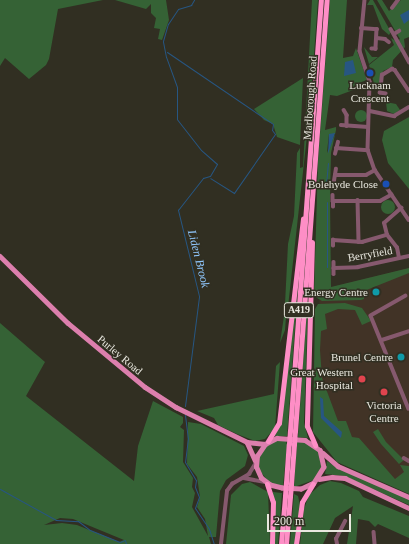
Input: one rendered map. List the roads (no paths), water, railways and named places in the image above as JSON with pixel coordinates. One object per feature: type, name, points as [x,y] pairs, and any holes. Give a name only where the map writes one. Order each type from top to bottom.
[{"type":"highway","name":"Marlborough Road","points":[[307,189],[322,0]]},
{"type":"highway","name":"Marlborough Road","points":[[312,197],[327,0]]},
{"type":"highway","name":"A419","points":[[292,431],[307,189]]},
{"type":"highway","name":"A419","points":[[267,442],[279,420],[307,189]]},
{"type":"highway","name":"A419","points":[[286,544],[291,444],[312,197]]},
{"type":"highway","name":"A419","points":[[312,197],[307,426],[315,445]]},
{"type":"highway","points":[[266,483],[273,502],[272,544]]},
{"type":"highway","points":[[296,544],[302,502],[313,484]]},
{"type":"highway","name":"A419","points":[[281,544],[288,496]]},
{"type":"main road","name":"Purley Road","points":[[0,256],[68,323],[145,387],[176,407],[247,442],[267,442]]},
{"type":"main road","points":[[256,462],[267,442],[287,438],[305,440],[315,445],[338,466],[409,497]]},
{"type":"main road","points":[[247,442],[256,462],[258,474],[266,483],[294,489],[313,484],[319,479],[324,465],[321,452]]},
{"type":"main road","points":[[319,479],[332,477],[344,478],[409,508]]},
{"type":"street","points":[[365,0],[361,28],[360,54],[370,81],[368,150],[375,170],[409,220]]},
{"type":"street","points":[[392,8],[398,0]]},
{"type":"street","points":[[361,28],[377,29],[376,49],[372,49]]},
{"type":"street","points":[[391,30],[409,62]]},
{"type":"street","points":[[394,34],[399,31]]},
{"type":"street","points":[[377,38],[385,39],[389,42]]},
{"type":"street","points":[[386,94],[380,93],[382,76],[392,69],[396,70],[409,91]]},
{"type":"street","points":[[370,111],[394,116],[409,107]]},
{"type":"street","points":[[344,110],[347,115],[347,126]]},
{"type":"street","points":[[341,125],[368,127]]},
{"type":"street","points":[[335,154],[338,142]]},
{"type":"street","points":[[336,148],[368,150]]},
{"type":"street","points":[[334,181],[336,168]]},
{"type":"street","points":[[335,175],[362,175],[375,170]]},
{"type":"street","points":[[333,201],[380,201],[391,194]]},
{"type":"street","points":[[333,195],[333,207]]},
{"type":"street","points":[[358,200],[359,242]]},
{"type":"street","points":[[399,258],[397,248],[387,235],[384,220],[400,208]]},
{"type":"street","points":[[333,234],[333,246]]},
{"type":"street","points":[[333,240],[359,242],[387,235]]},
{"type":"street","name":"Berryfield","points":[[334,268],[360,267],[409,256]]},
{"type":"street","name":"Berryfield","points":[[334,262],[334,274]]},
{"type":"street","points":[[406,296],[372,315],[409,409]]},
{"type":"street","points":[[382,340],[409,331]]},
{"type":"street","points":[[404,458],[409,461]]},
{"type":"street","points":[[221,544],[226,496],[232,484],[244,478],[256,462]]},
{"type":"street","points":[[244,478],[266,483]]},
{"type":"street","points":[[337,544],[336,539],[345,521]]},
{"type":"street","points":[[374,532],[375,544]]},
{"type":"water","points":[[409,10],[409,20],[404,24],[400,15]]},
{"type":"water","points":[[353,60],[356,73],[344,76],[345,62]]},
{"type":"water","points":[[335,133],[328,154],[329,134]]},
{"type":"water","points":[[320,397],[323,399],[324,416],[342,432],[341,438],[321,418]]},
{"type":"waterway","name":"Liden Brook","points":[[185,406],[199,296],[178,210],[203,178],[210,176],[217,164],[201,150],[177,119],[177,87],[166,57],[163,41],[168,24],[178,9],[191,5],[194,0]]},
{"type":"waterway","name":"Liden Brook","points":[[167,52],[273,124],[272,130],[275,134],[234,193],[210,178]]},
{"type":"waterway","points":[[326,185],[328,163]]},
{"type":"waterway","points":[[327,202],[327,267]]},
{"type":"waterway","name":"Liden Brook","points":[[185,415],[188,438],[185,462],[196,480],[195,487],[199,497],[195,508],[209,529],[214,544]]},
{"type":"waterway","name":"Liden Brook","points":[[0,489],[56,520],[78,521],[90,530],[120,542],[125,540],[126,544]]},
{"type":"place","name":"Lucknam Crescent","points":[[370,73]]},
{"type":"place","name":"Bolehyde Close","points":[[386,184]]},
{"type":"place","name":"Energy Centre","points":[[376,292]]},
{"type":"place","name":"Brunel Centre","points":[[401,357]]},
{"type":"place","name":"Great Western Hospital","points":[[362,379]]},
{"type":"place","name":"Victoria Centre","points":[[384,392]]}]
